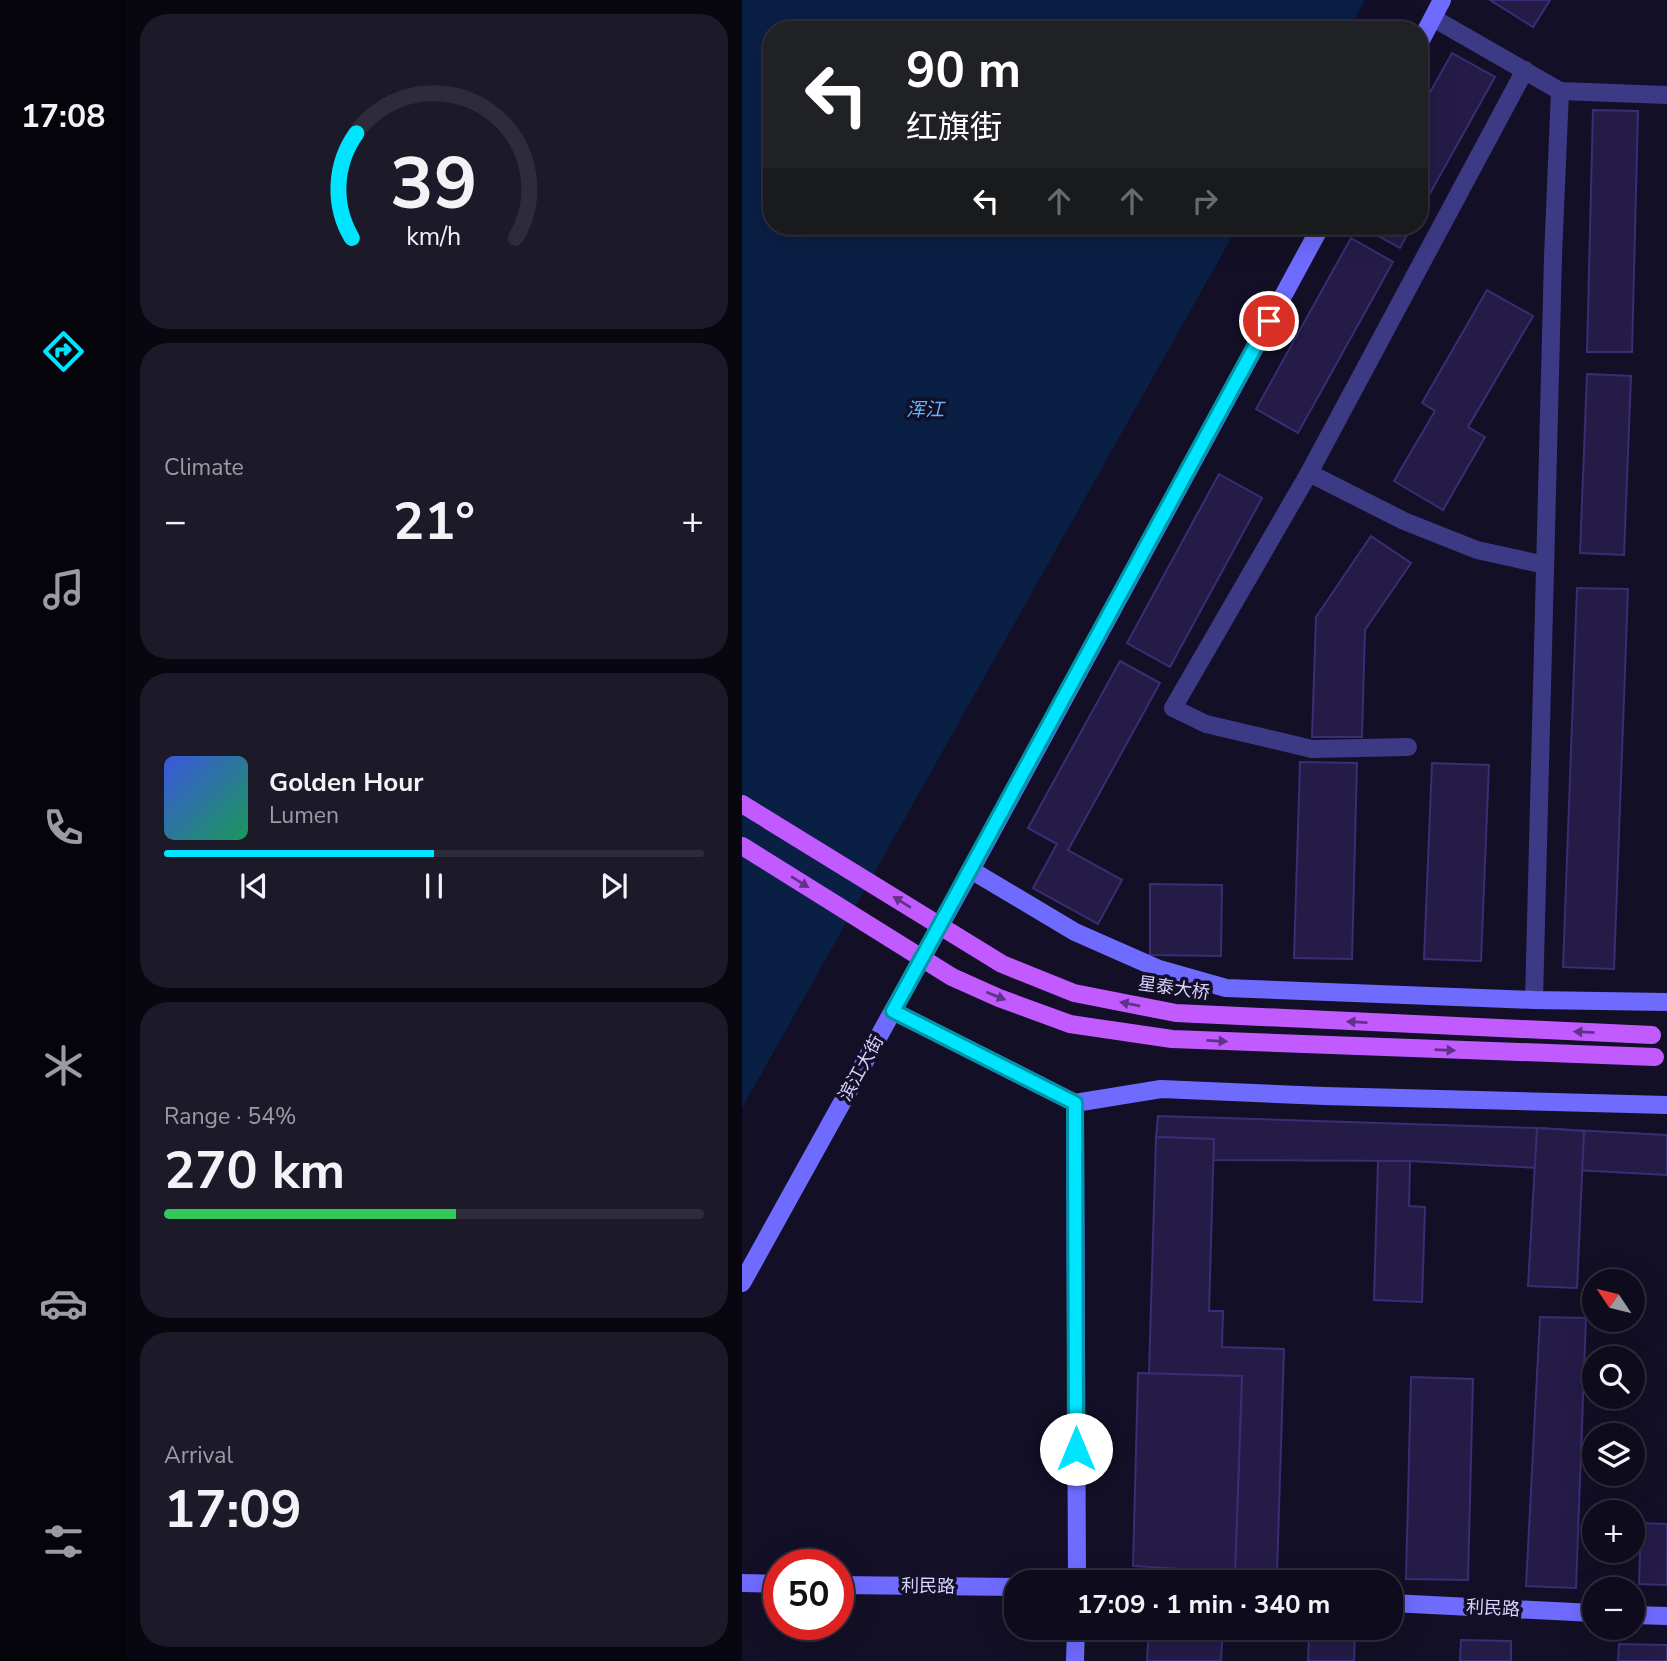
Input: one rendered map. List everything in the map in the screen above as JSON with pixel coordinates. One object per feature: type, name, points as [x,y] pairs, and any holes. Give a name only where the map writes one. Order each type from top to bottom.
[{"type":"main road","name":"星泰大桥","points":[[742,804],[1002,964],[1074,993],[1176,1013],[1652,1035]]},
{"type":"main road","points":[[742,846],[952,977],[999,998],[1070,1024],[1172,1039],[1654,1057]]},
{"type":"street","points":[[1428,27],[1442,0]]},
{"type":"street","points":[[1433,18],[1560,91],[1667,95]]},
{"type":"street","points":[[1408,747],[1312,748],[1206,724],[1173,708],[1309,473],[1525,71]]},
{"type":"street","points":[[1534,1000],[1553,257],[1560,91]]},
{"type":"street","name":"滨江大街","points":[[742,1283],[971,870],[1316,235]]},
{"type":"street","points":[[1309,473],[1404,521],[1477,550],[1545,565]]},
{"type":"street","points":[[971,870],[1075,932],[1159,969],[1226,988],[1534,1000],[1667,1002]]},
{"type":"street","points":[[893,1011],[1075,1103],[1161,1089],[1667,1105]]},
{"type":"street","points":[[1075,1103],[1077,1570]]},
{"type":"street","points":[[742,1583],[763,1584]]},
{"type":"street","name":"利民路","points":[[854,1585],[1004,1587]]},
{"type":"street","name":"利民路","points":[[1403,1604],[1582,1612]]},
{"type":"street","points":[[1645,1615],[1667,1616]]},
{"type":"street","points":[[1074,1661],[1075,1640]]},
{"type":"water","name":"浑江","points":[[742,0],[1365,0],[1353,21],[763,21],[763,235],[1233,235],[742,1108]]},
{"type":"building","points":[[1490,0],[1550,0],[1533,27]]},
{"type":"building","points":[[1452,53],[1495,77],[1428,197],[1428,96]]},
{"type":"building","points":[[1593,110],[1638,111],[1632,352],[1587,352]]},
{"type":"building","points":[[1376,235],[1407,235],[1400,248]]},
{"type":"building","points":[[1351,238],[1393,262],[1298,433],[1256,409]]},
{"type":"building","points":[[1487,290],[1533,316],[1468,427],[1485,437],[1443,510],[1394,481],[1435,411],[1422,403]]},
{"type":"building","points":[[1587,374],[1631,376],[1624,555],[1580,553]]},
{"type":"building","points":[[1219,474],[1262,498],[1170,667],[1127,643]]},
{"type":"building","points":[[1371,536],[1411,563],[1365,630],[1362,737],[1312,737],[1316,617]]},
{"type":"building","points":[[1577,588],[1628,589],[1614,969],[1563,967]]},
{"type":"building","points":[[1120,661],[1160,683],[1068,850],[1122,880],[1098,924],[1033,888],[1057,844],[1028,828]]},
{"type":"building","points":[[1300,762],[1357,763],[1352,959],[1294,958]]},
{"type":"building","points":[[1432,763],[1489,765],[1481,961],[1424,959]]},
{"type":"building","points":[[1150,884],[1222,885],[1221,956],[1150,955]]},
{"type":"building","points":[[1158,1116],[1537,1128],[1667,1135],[1667,1175],[1410,1161],[1213,1160],[1214,1139],[1156,1137]]},
{"type":"building","points":[[1537,1128],[1584,1131],[1577,1288],[1528,1286]]},
{"type":"building","points":[[1156,1137],[1214,1139],[1209,1311],[1223,1311],[1222,1347],[1284,1349],[1277,1570],[1235,1570],[1242,1376],[1149,1374]]},
{"type":"building","points":[[1378,1161],[1410,1161],[1409,1206],[1425,1207],[1422,1302],[1374,1300]]},
{"type":"building","points":[[1540,1317],[1582,1318],[1582,1332],[1585,1332],[1585,1346],[1582,1346],[1583,1409],[1576,1588],[1526,1586]]},
{"type":"building","points":[[1138,1373],[1242,1376],[1235,1570],[1133,1566]]},
{"type":"building","points":[[1411,1377],[1473,1379],[1468,1580],[1406,1579]]},
{"type":"building","points":[[1645,1523],[1667,1524],[1667,1585],[1645,1584],[1645,1577],[1639,1577],[1640,1563],[1645,1563]]},
{"type":"building","points":[[1148,1640],[1222,1640],[1221,1661],[1147,1661]]},
{"type":"building","points":[[1309,1640],[1355,1640],[1354,1661],[1308,1661]]},
{"type":"building","points":[[1461,1640],[1511,1641],[1511,1661],[1460,1661]]},
{"type":"building","points":[[1619,1644],[1667,1645],[1667,1661],[1618,1661]]},
{"type":"route","points":[[1076,1449],[1075,1103],[893,1011],[1269,321]]}]
